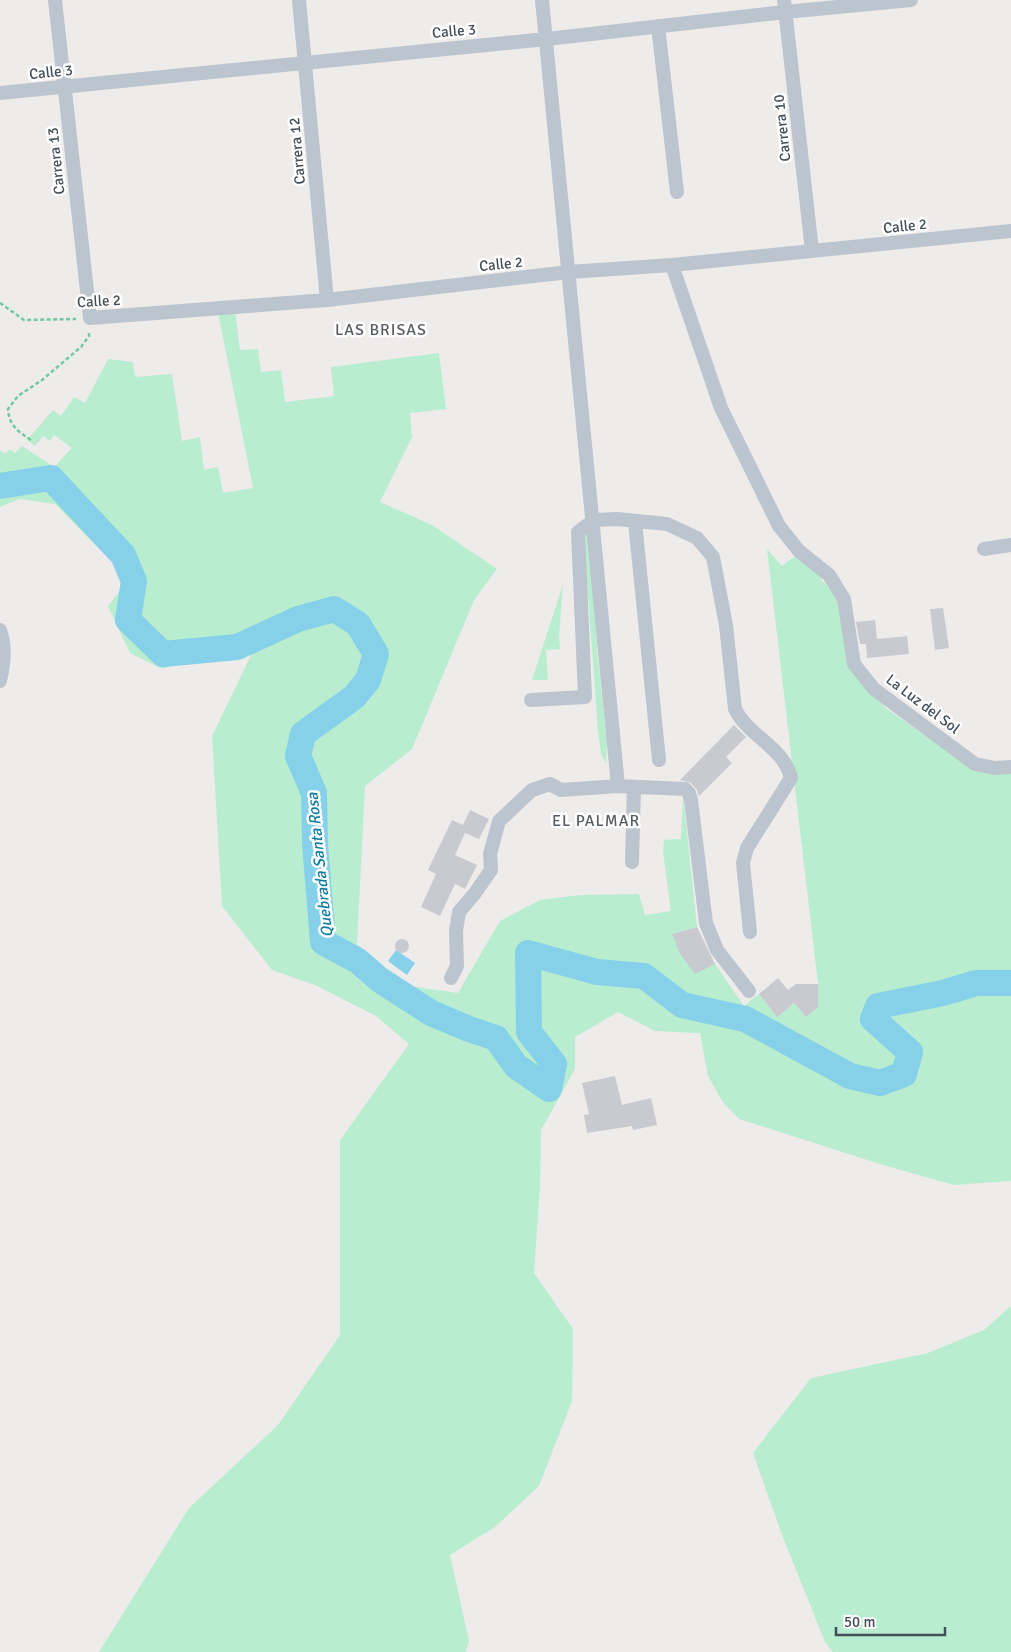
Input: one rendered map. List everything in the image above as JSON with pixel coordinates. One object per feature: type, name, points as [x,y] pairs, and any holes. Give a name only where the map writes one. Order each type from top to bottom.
[{"type":"street","name":"Carrera 13","points":[[55,0],[90,318]]},
{"type":"street","name":"Carrera 12","points":[[299,0],[327,300]]},
{"type":"street","points":[[542,0],[594,520],[618,786]]},
{"type":"street","name":"Calle 3","points":[[0,93],[547,39],[658,26],[785,6],[911,0]]},
{"type":"street","name":"Carrera 10","points":[[785,6],[812,251]]},
{"type":"street","points":[[658,26],[677,192]]},
{"type":"street","name":"Calle 2","points":[[90,318],[327,300],[568,272],[672,265],[1011,231]]},
{"type":"street","name":"La Luz del Sol","points":[[672,265],[721,408],[779,526],[799,551],[829,575],[844,600],[854,664],[874,688],[975,764],[995,768],[1011,767]]},
{"type":"street","points":[[531,700],[585,696],[578,532],[594,520],[618,519],[667,524],[697,538],[713,557],[726,625],[735,709],[740,719],[782,758],[789,768],[791,778],[746,848],[743,863],[750,932]]},
{"type":"street","points":[[635,522],[659,760]]},
{"type":"street","points":[[984,549],[1011,545]]},
{"type":"street","points":[[0,630],[3,641],[4,662],[0,681]]},
{"type":"street","points":[[451,978],[457,966],[456,932],[459,912],[475,893],[490,870],[490,854],[500,821],[532,790],[542,786],[550,784],[561,790],[618,786],[685,789],[689,793],[706,923],[716,950],[749,991]]},
{"type":"street","points":[[632,862],[634,787]]},
{"type":"path","name":"Calle 2","points":[[0,302],[24,320],[90,318]]},
{"type":"path","points":[[31,440],[14,428],[9,419],[8,409],[18,396],[42,380],[81,347],[89,336],[90,318]]},
{"type":"green space","points":[[235,311],[240,350],[258,349],[261,372],[281,370],[285,402],[334,396],[331,367],[439,353],[446,409],[410,413],[412,437],[380,502],[432,525],[497,569],[474,600],[412,749],[365,786],[357,944],[402,985],[458,993],[500,921],[540,900],[580,895],[639,894],[645,915],[671,911],[663,852],[664,840],[681,839],[683,794],[697,927],[672,934],[715,964],[744,1006],[759,994],[777,1017],[794,1003],[806,1017],[818,1007],[818,984],[767,549],[782,566],[795,556],[824,577],[821,580],[840,598],[867,688],[887,709],[972,768],[1011,771],[1011,1181],[954,1185],[883,1165],[739,1119],[722,1101],[708,1076],[700,1033],[655,1031],[618,1012],[575,1037],[575,1069],[541,1130],[540,1186],[534,1273],[573,1329],[572,1401],[539,1486],[495,1527],[450,1555],[469,1641],[466,1652],[99,1652],[189,1508],[278,1425],[340,1335],[340,1140],[409,1044],[376,1016],[315,985],[272,970],[222,906],[212,736],[252,653],[206,658],[162,669],[130,653],[108,606],[129,579],[55,504],[19,499],[0,507],[0,450],[5,454],[10,449],[15,453],[22,446],[54,467],[72,448],[54,435],[50,441],[43,436],[35,446],[27,440],[53,410],[61,416],[74,397],[85,403],[108,359],[133,362],[135,377],[172,374],[182,441],[200,437],[204,470],[218,467],[223,493],[253,488],[218,312]]},
{"type":"green space","points":[[588,524],[598,659],[607,746],[606,763],[601,754],[598,731],[583,529]]},
{"type":"green space","points":[[563,584],[559,636],[560,649],[546,650],[548,680],[532,680]]},
{"type":"green space","points":[[1011,1306],[1011,1652],[833,1652],[825,1642],[782,1535],[753,1453],[811,1378],[928,1353],[984,1330]]},
{"type":"water","points":[[396,950],[415,963],[407,975],[388,961]]},
{"type":"building","points":[[943,608],[949,648],[935,650],[930,609]]},
{"type":"building","points":[[875,620],[877,639],[907,636],[909,654],[867,658],[866,644],[860,644],[856,622]]},
{"type":"building","points":[[734,725],[746,737],[726,757],[732,763],[699,796],[691,783],[680,780]]},
{"type":"building","points":[[470,810],[489,819],[479,839],[465,833],[455,855],[477,865],[465,889],[455,884],[440,916],[421,907],[436,874],[428,870],[452,820],[463,825]]},
{"type":"building","points":[[697,927],[715,964],[695,974],[680,954],[672,934]]},
{"type":"building","points":[[399,939],[405,939],[409,946],[405,953],[399,953],[395,949],[395,943]]},
{"type":"building","points":[[778,978],[788,990],[796,984],[818,984],[818,1007],[806,1017],[794,1003],[777,1017],[759,994]]},
{"type":"building","points":[[615,1076],[622,1105],[651,1098],[657,1125],[633,1130],[632,1126],[587,1133],[584,1115],[589,1114],[582,1083]]},
{"type":"waterway","name":"Quebrada Santa Rosa","points":[[0,486],[51,478],[123,555],[134,581],[128,620],[163,654],[237,647],[298,619],[334,609],[358,624],[376,654],[368,680],[354,697],[303,734],[298,756],[314,793],[315,844],[323,942],[358,961],[380,980],[431,1013],[496,1038],[516,1066],[549,1089],[554,1064],[529,1032],[528,953],[597,972],[644,976],[682,1005],[745,1019],[850,1076],[880,1083],[904,1074],[910,1052],[873,1019],[878,1006],[943,993],[976,983],[1011,983]]},
{"type":"district","name":"LAS BRISAS","points":[[381,329]]},
{"type":"district","name":"EL PALMAR","points":[[596,820]]}]
